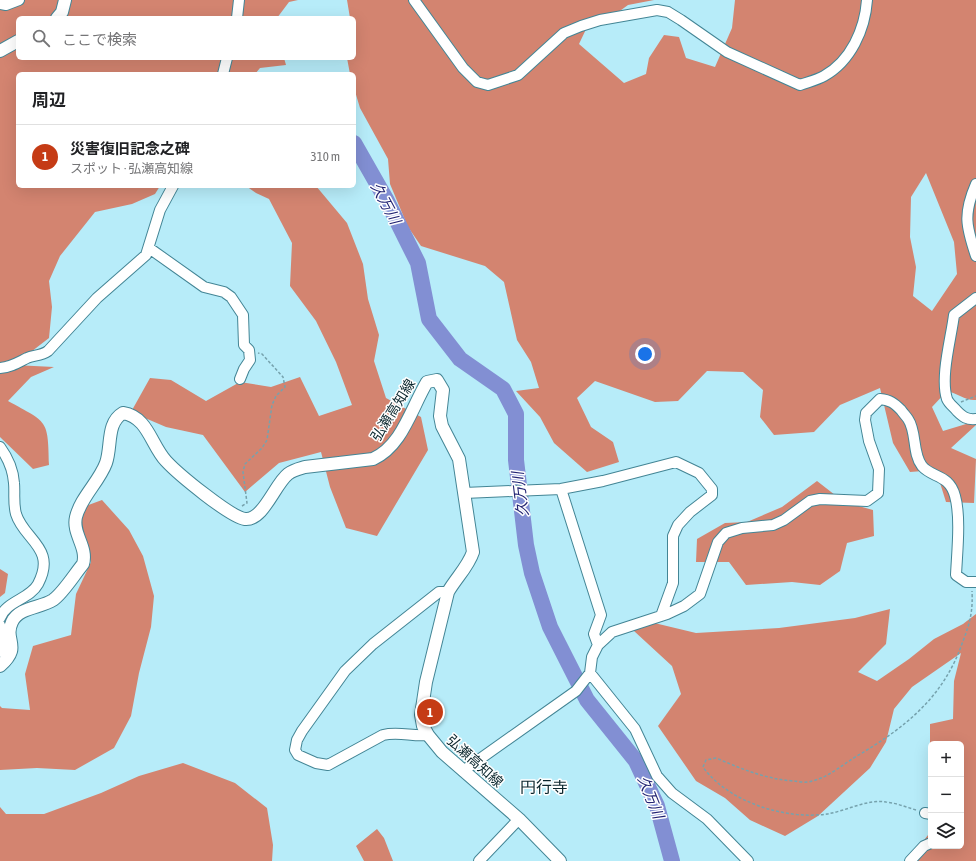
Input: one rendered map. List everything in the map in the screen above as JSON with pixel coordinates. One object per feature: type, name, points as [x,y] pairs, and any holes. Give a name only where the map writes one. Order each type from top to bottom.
[{"type":"main road","points":[[59,16],[62,12],[65,0]]},
{"type":"main road","points":[[0,51],[16,42]]},
{"type":"main road","name":"弘瀬高知線","points":[[3,664],[11,655],[13,647],[10,630],[12,622],[17,616],[54,599],[83,564],[84,550],[77,533],[76,518],[80,507],[106,464],[113,424],[116,417],[123,413],[137,418],[144,426],[166,461],[189,482],[236,516],[244,519],[250,519],[257,515],[281,482],[294,470],[305,467],[373,459],[382,455],[390,448],[397,438],[427,382],[438,380],[443,390],[440,416],[442,426],[459,459],[473,552],[470,560],[448,592],[422,702],[421,715],[423,726],[428,735],[442,752],[519,819],[560,861]]},
{"type":"street","points":[[0,4],[6,5],[19,0]]},
{"type":"street","points":[[237,16],[239,0]]},
{"type":"street","points":[[414,0],[463,68],[476,82],[488,85],[518,75],[564,34],[570,31],[600,20],[657,10],[668,12],[682,20],[727,52],[800,85],[824,76],[845,58],[859,36],[867,0]]},
{"type":"street","points":[[224,72],[226,60]]},
{"type":"street","points":[[976,184],[966,214],[968,232],[976,256]]},
{"type":"street","points":[[0,368],[17,364],[28,358],[42,355],[48,351],[97,298],[141,260],[149,248],[160,210],[172,188]]},
{"type":"street","points":[[149,248],[204,287],[224,292],[231,297],[244,315],[244,345],[248,350],[250,360],[240,379]]},
{"type":"street","points":[[976,298],[954,316],[946,374],[948,401],[963,417],[970,420],[976,419]]},
{"type":"street","points":[[463,771],[576,691],[590,673],[592,657],[598,645],[612,632],[661,616],[684,606],[700,594],[718,542],[726,533],[742,528],[773,525],[784,520],[810,501],[820,499],[867,501],[878,493],[879,470],[864,420],[866,413],[880,399],[895,403],[909,420],[916,449],[923,466],[942,478],[952,488],[956,498],[958,527],[956,575],[966,582],[974,582]]},
{"type":"street","points":[[0,447],[7,458],[12,471],[16,514],[21,524],[39,546],[43,556],[43,571],[35,588],[7,608],[0,618]]},
{"type":"street","points":[[464,493],[526,489],[561,489],[603,481],[676,462],[699,473],[712,489],[712,495],[690,512],[678,526],[673,536],[673,583],[661,616]]},
{"type":"street","points":[[561,489],[601,615],[594,634],[598,645]]},
{"type":"street","points":[[428,735],[420,736],[393,732],[383,735],[328,765],[316,763],[298,755],[295,750],[297,740],[312,716],[354,663],[373,644],[439,592],[448,592]]},
{"type":"street","points":[[0,625],[3,664]]},
{"type":"street","points":[[590,673],[635,729],[656,776],[672,793],[707,819],[748,861]]},
{"type":"street","points":[[479,861],[519,819]]},
{"type":"street","points":[[910,861],[924,846],[928,844]]},
{"type":"path","points":[[242,507],[247,502],[243,472],[245,464],[262,448],[267,440],[272,405],[276,396],[285,387],[283,377],[262,354],[258,353],[250,360]]},
{"type":"path","points":[[948,401],[959,403],[976,396]]},
{"type":"path","points":[[928,814],[885,801],[873,802],[846,811],[795,816],[757,806],[711,778],[703,767],[706,760],[716,758],[774,780],[811,782],[837,770],[866,752],[918,714],[948,676],[960,651],[972,614],[974,582]]},
{"type":"shaded area","points":[[0,0],[298,0],[289,2],[278,16],[16,16],[16,60],[285,60],[286,65],[260,68],[257,72],[16,72],[16,188],[159,188],[155,194],[132,204],[95,212],[60,256],[49,281],[52,307],[49,338],[14,365],[54,367],[31,377],[8,401],[31,414],[43,424],[48,439],[49,465],[33,469],[0,437]]},
{"type":"shaded area","points":[[347,0],[654,0],[628,5],[613,16],[588,25],[579,44],[624,83],[646,74],[649,58],[664,35],[679,37],[686,58],[715,67],[732,28],[735,0],[976,0],[976,400],[947,391],[932,407],[943,431],[976,421],[976,425],[951,448],[976,459],[974,503],[946,502],[936,470],[910,472],[893,443],[880,388],[840,405],[814,432],[774,435],[760,417],[763,390],[743,372],[707,371],[678,401],[655,402],[595,381],[577,398],[591,427],[613,442],[619,462],[587,472],[554,443],[540,417],[516,391],[539,388],[531,362],[517,340],[504,282],[485,266],[421,246],[408,227],[390,184],[388,159],[360,108],[356,95],[356,72],[350,72],[347,60],[356,60],[356,16],[350,16]],"holes":[[[926,173],[954,242],[957,274],[932,311],[913,296],[916,267],[910,237],[911,197]]]},
{"type":"shaded area","points":[[249,188],[318,188],[347,223],[363,264],[368,299],[379,335],[374,361],[386,398],[421,417],[428,450],[377,536],[346,528],[330,487],[321,452],[279,463],[245,492],[203,435],[166,427],[131,412],[150,378],[171,380],[206,401],[240,382],[271,387],[300,377],[319,416],[352,405],[336,362],[316,321],[290,286],[292,243],[269,199]]},
{"type":"shaded area","points":[[817,481],[844,502],[873,510],[874,536],[847,543],[840,571],[820,585],[792,582],[746,585],[729,562],[696,562],[697,539],[725,523],[747,522],[782,507]]},
{"type":"shaded area","points":[[102,500],[129,530],[143,556],[154,596],[151,627],[139,673],[131,716],[114,748],[75,770],[37,768],[0,770],[0,706],[2,708],[30,710],[25,674],[33,646],[71,635],[76,594],[91,562],[80,531],[83,507]]},
{"type":"shaded area","points":[[0,569],[8,574],[5,593],[0,597]]},
{"type":"shaded area","points":[[890,609],[886,644],[858,672],[877,681],[909,659],[934,639],[963,624],[976,614],[976,861],[908,861],[928,835],[928,849],[964,849],[964,741],[930,741],[930,724],[953,719],[954,681],[961,653],[912,687],[894,709],[886,742],[870,768],[818,816],[785,836],[750,820],[725,798],[696,781],[658,726],[681,694],[672,666],[634,631],[646,621],[696,633],[779,628],[855,618]]},
{"type":"shaded area","points":[[183,763],[235,783],[267,808],[273,845],[272,861],[0,861],[0,807],[6,814],[44,814],[101,793],[139,776]]},
{"type":"shaded area","points":[[377,829],[384,838],[393,861],[364,861],[356,846]]},
{"type":"waterway","name":"久万川","points":[[356,147],[387,201],[418,263],[429,319],[460,359],[503,389],[516,414],[516,460],[526,545],[532,573],[550,627],[587,700],[636,761],[657,806],[672,861]]},
{"type":"place","name":"災害復旧記念之碑","points":[[430,712]]},
{"type":"district","name":"円行寺","points":[[544,787]]}]
